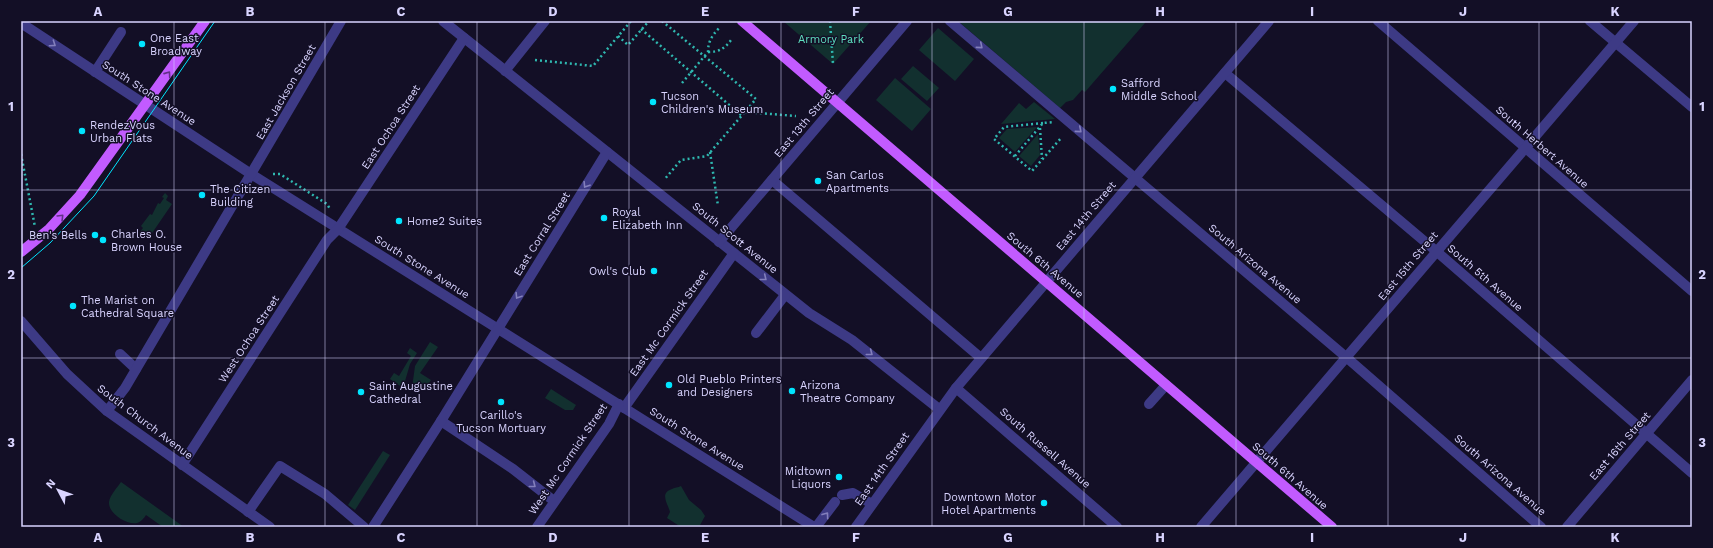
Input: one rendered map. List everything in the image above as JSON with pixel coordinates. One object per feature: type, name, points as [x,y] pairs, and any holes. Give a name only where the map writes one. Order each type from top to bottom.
[{"type":"main road","points":[[21,252],[48,230],[68,209],[145,106],[205,21]]},
{"type":"main road","name":"South 6th Avenue","points":[[742,21],[1332,527]]},
{"type":"street","name":"East Jackson Street","points":[[107,411],[125,388],[341,21]]},
{"type":"street","name":"South Scott Avenue","points":[[443,21],[786,295],[813,316],[852,340],[939,409]]},
{"type":"street","points":[[505,71],[545,21]]},
{"type":"street","name":"East 13th Street","points":[[719,242],[907,21]]},
{"type":"street","name":"South Arizona Avenue","points":[[950,21],[1346,358],[1541,527]]},
{"type":"street","name":"East 14th Street","points":[[856,527],[939,409],[956,388],[1269,21]]},
{"type":"street","name":"South Herbert Avenue","points":[[1378,21],[1692,291]]},
{"type":"street","points":[[1590,21],[1692,107]]},
{"type":"street","name":"East 15th Street","points":[[1202,527],[1436,251],[1634,21]]},
{"type":"street","name":"South Stone Avenue","points":[[21,22],[145,106],[251,174],[815,527]]},
{"type":"street","points":[[95,72],[122,32]]},
{"type":"street","name":"East Ochoa Street","points":[[338,229],[464,38]]},
{"type":"street","name":"South 5th Avenue","points":[[1225,73],[1436,251],[1692,473]]},
{"type":"street","name":"East Corral Street","points":[[373,527],[441,422],[607,152]]},
{"type":"street","points":[[772,180],[981,358]]},
{"type":"street","name":"West Ochoa Street","points":[[182,465],[327,240],[338,229]]},
{"type":"street","name":"East Mc Cormick Street","points":[[622,406],[734,254]]},
{"type":"street","points":[[756,333],[786,295]]},
{"type":"street","name":"South Church Avenue","points":[[21,320],[67,374],[107,411],[270,527]]},
{"type":"street","points":[[120,354],[136,369]]},
{"type":"street","name":"East 16th Street","points":[[1567,527],[1692,380]]},
{"type":"street","points":[[1149,404],[1166,385]]},
{"type":"street","name":"South Russell Avenue","points":[[956,388],[1118,527]]},
{"type":"street","name":"West Mc Cormick Street","points":[[537,527],[622,406]]},
{"type":"street","points":[[441,422],[513,469],[554,501]]},
{"type":"street","points":[[248,512],[280,466],[325,494],[364,527]]},
{"type":"street","points":[[815,527],[838,498],[853,493],[872,504]]},
{"type":"path","points":[[535,60],[593,66],[631,21]]},
{"type":"path","points":[[618,36],[628,45],[648,21]]},
{"type":"path","points":[[662,21],[756,99],[707,156],[681,160],[664,180]]},
{"type":"path","points":[[830,21],[833,64]]},
{"type":"path","points":[[682,83],[708,52],[710,37],[719,28]]},
{"type":"path","points":[[641,29],[742,116]]},
{"type":"path","points":[[708,52],[716,52],[724,49],[732,39]]},
{"type":"path","points":[[745,112],[796,116]]},
{"type":"path","points":[[1062,136],[1032,171],[994,139],[1004,127],[1044,124],[1067,120]]},
{"type":"path","points":[[1015,156],[1044,124]]},
{"type":"path","points":[[1040,127],[1042,159]]},
{"type":"path","points":[[710,152],[718,206]]},
{"type":"path","points":[[21,154],[36,227]]},
{"type":"green space","name":"Armory Park","points":[[783,21],[871,21],[833,64]]},
{"type":"green space","points":[[958,21],[1145,21],[1145,23],[1085,92],[1082,90],[1073,100],[1066,102],[1060,108]]},
{"type":"green space","points":[[938,28],[974,59],[955,81],[919,50]]},
{"type":"green space","points":[[913,66],[939,88],[927,101],[901,79]]},
{"type":"green space","points":[[895,78],[931,109],[912,131],[876,100]]},
{"type":"green space","points":[[1034,102],[1055,119],[1001,124],[1019,103],[1026,109]]},
{"type":"green space","points":[[1037,127],[1015,152],[999,138],[1007,129]]},
{"type":"green space","points":[[1038,134],[1040,155],[1031,166],[1019,156]]},
{"type":"green space","points":[[165,193],[168,196],[166,200],[172,204],[148,239],[139,233],[143,228],[141,226],[150,214],[152,215],[158,203],[160,204]]},
{"type":"green space","points":[[430,342],[438,347],[420,373],[431,380],[427,386],[412,388],[415,366]]},
{"type":"green space","points":[[410,348],[417,353],[410,364],[403,388],[390,379],[394,373],[399,376],[411,356],[407,353]]},
{"type":"green space","points":[[551,389],[576,405],[573,410],[565,410],[545,398]]},
{"type":"green space","points":[[383,451],[390,455],[355,510],[348,505]]},
{"type":"green space","points":[[121,482],[184,527],[163,527],[146,515],[137,523],[128,522],[118,517],[111,510],[109,502],[112,494]]},
{"type":"green space","points":[[681,486],[689,500],[701,510],[705,516],[699,527],[681,527],[667,518],[670,512],[665,499],[666,493],[673,488]]},
{"type":"tram line","points":[[21,268],[50,243],[94,196],[215,21]]},
{"type":"place","name":"One East Broadway","points":[[142,44]]},
{"type":"place","name":"Safford Middle School","points":[[1113,89]]},
{"type":"place","name":"Tucson Children's Museum","points":[[653,102]]},
{"type":"place","name":"RendezVous Urban Flats","points":[[82,131]]},
{"type":"place","name":"San Carlos Apartments","points":[[818,181]]},
{"type":"place","name":"The Citizen Building","points":[[202,195]]},
{"type":"place","name":"Royal Elizabeth Inn","points":[[604,218]]},
{"type":"place","name":"Home2 Suites","points":[[399,221]]},
{"type":"place","name":"Ben's Bells","points":[[95,235]]},
{"type":"place","name":"Charles O. Brown House","points":[[103,240]]},
{"type":"place","name":"Owl's Club","points":[[654,271]]},
{"type":"place","name":"The Marist on Cathedral Square","points":[[73,306]]},
{"type":"place","name":"Old Pueblo Printers and Designers","points":[[669,385]]},
{"type":"place","name":"Arizona Theatre Company","points":[[792,391]]},
{"type":"place","name":"Saint Augustine Cathedral","points":[[361,392]]},
{"type":"place","name":"Carillo's Tucson Mortuary","points":[[501,402]]},
{"type":"place","name":"Midtown Liquors","points":[[839,477]]},
{"type":"place","name":"Downtown Motor Hotel Apartments","points":[[1044,503]]}]
